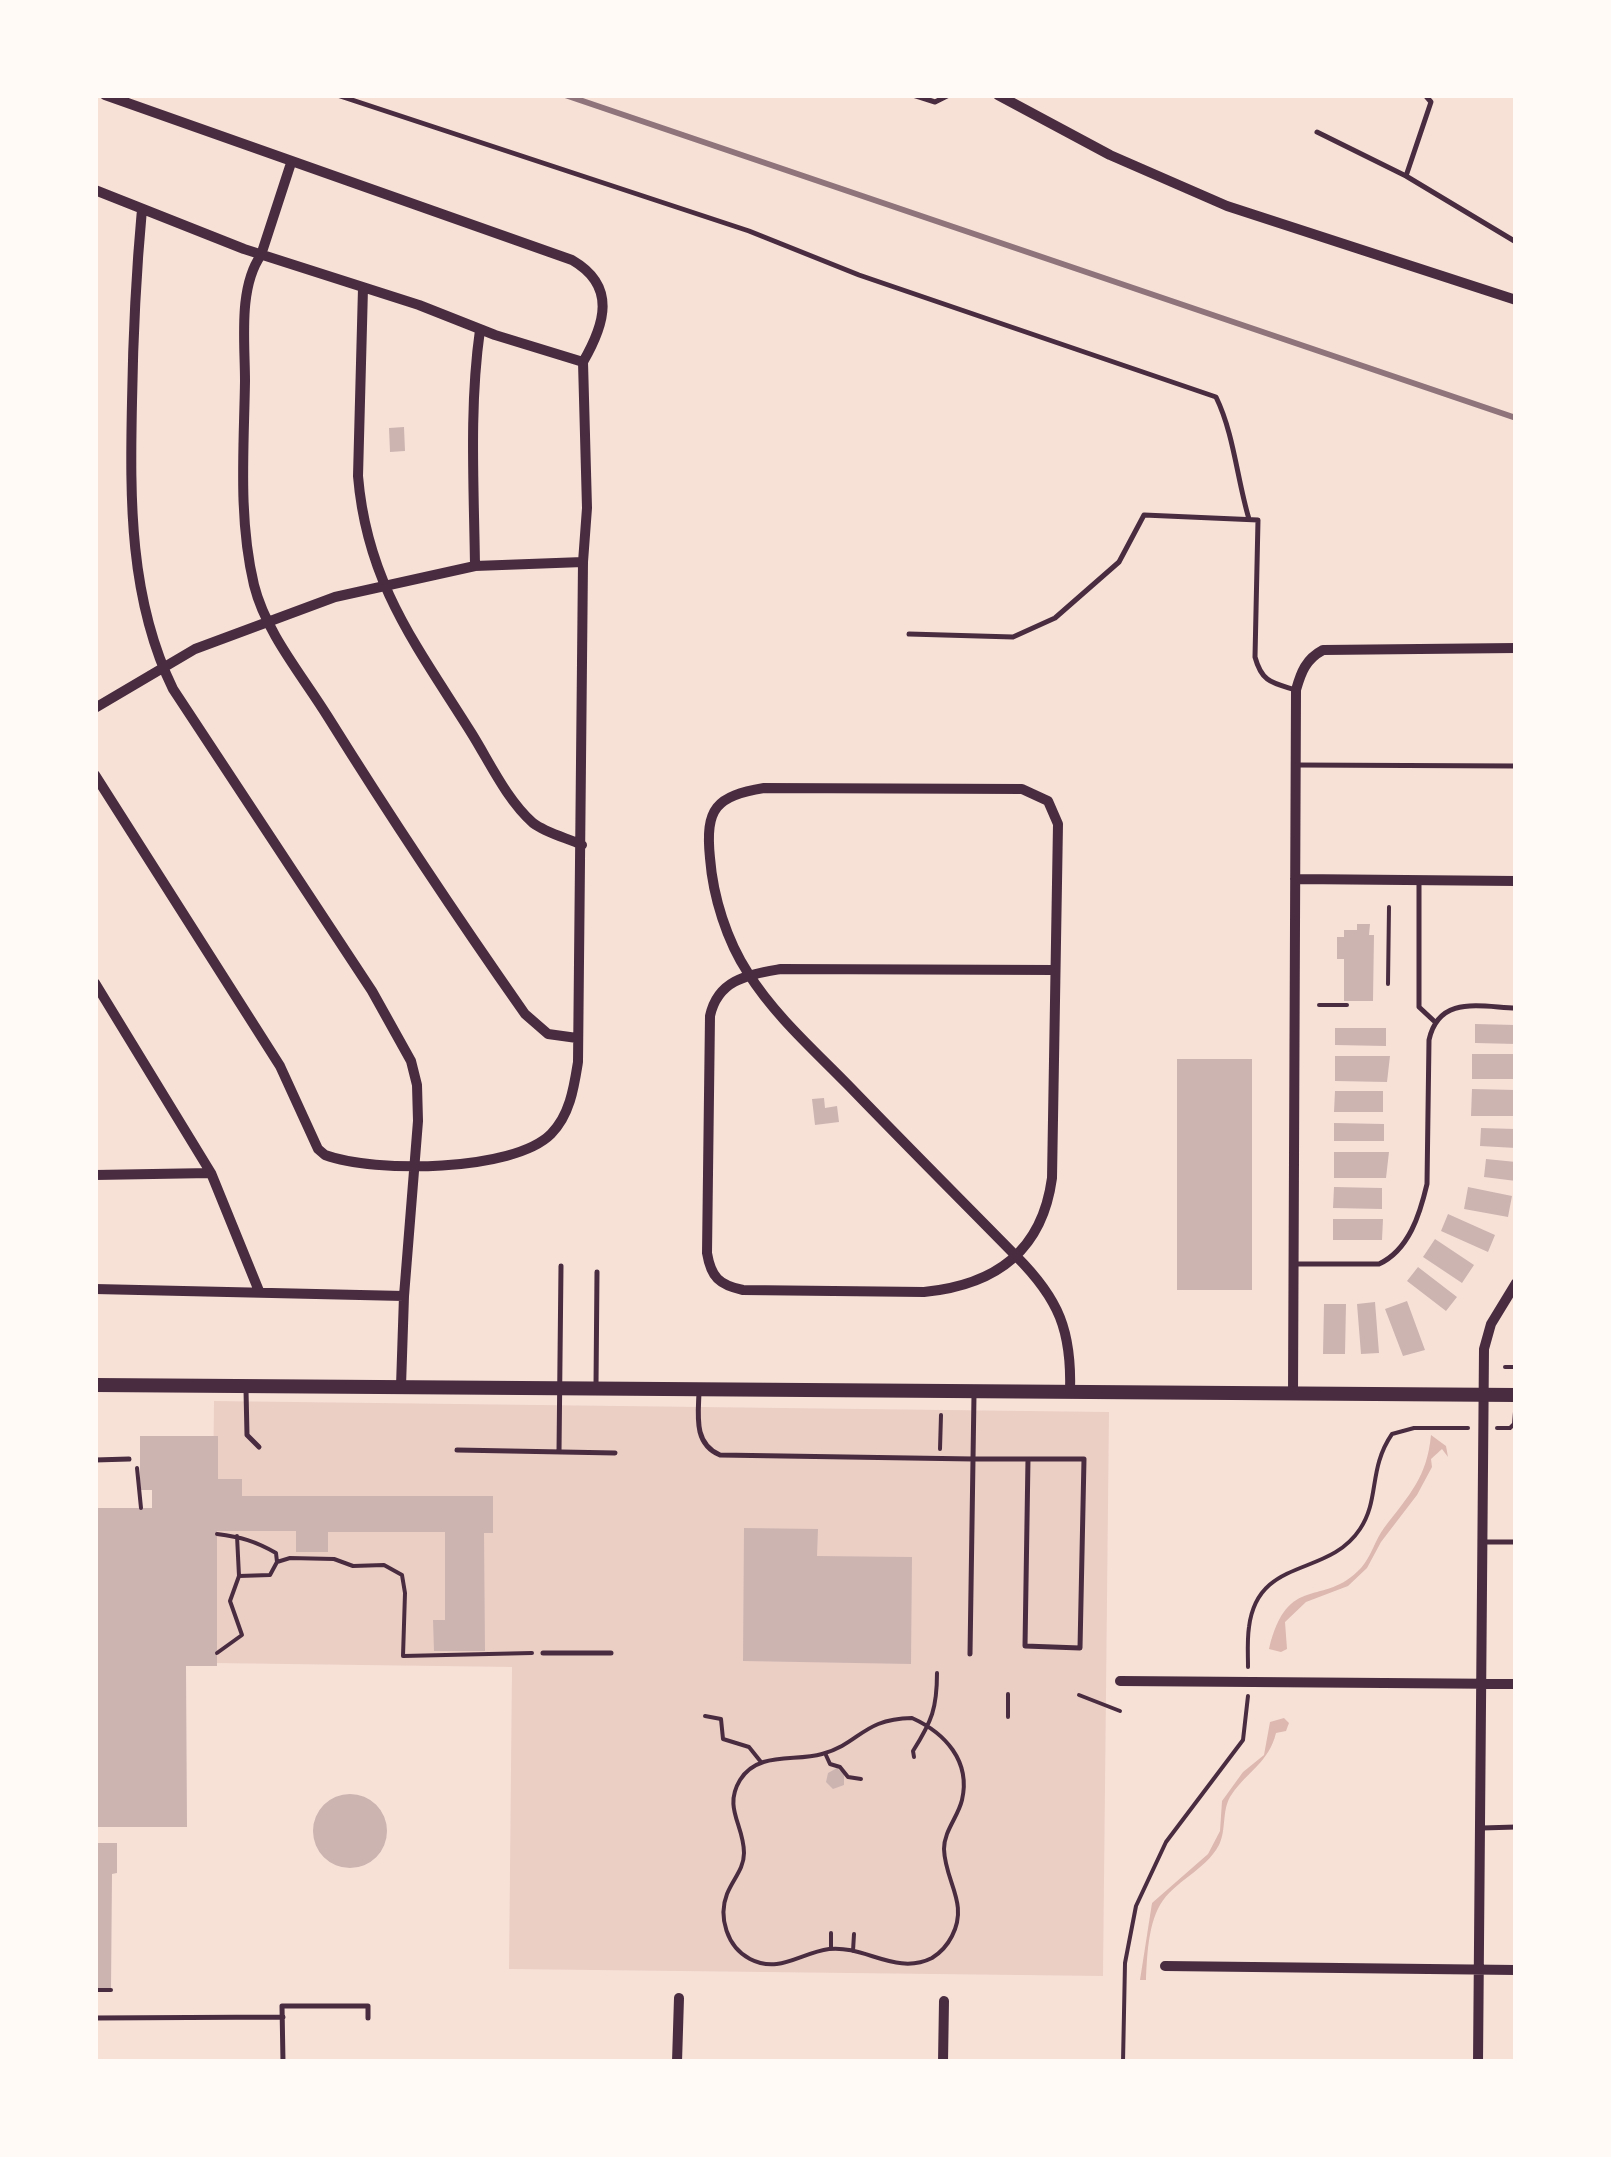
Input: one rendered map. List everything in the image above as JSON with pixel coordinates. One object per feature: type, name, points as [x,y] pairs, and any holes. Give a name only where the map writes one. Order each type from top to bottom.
[{"type":"main road","points":[[95,1385],[1516,1395]]},
{"type":"street","points":[[95,775],[280,1066],[318,1149],[336,1159],[414,1168],[519,1153],[549,1136],[567,1110],[574,1086],[577,1038],[586,508],[583,362],[594,343],[603,308],[598,282],[587,269],[554,254],[105,95]]},
{"type":"street","points":[[998,95],[1110,155],[1227,206],[1516,300]]},
{"type":"street","points":[[291,163],[251,276],[246,311],[243,500],[255,590],[268,621],[466,931],[524,1014],[548,1034],[577,1038]]},
{"type":"street","points":[[95,190],[261,255],[583,362]]},
{"type":"street","points":[[142,209],[134,296],[132,536],[140,584],[163,668],[173,689],[401,1038],[416,1085],[401,1386]]},
{"type":"street","points":[[362,288],[358,476],[364,520],[383,586],[418,652],[511,797],[539,828],[582,845]]},
{"type":"street","points":[[475,566],[475,364],[480,330]]},
{"type":"street","points":[[95,708],[195,649],[335,596],[475,566],[583,562]]},
{"type":"street","points":[[1293,1393],[1296,690],[1302,670],[1313,655],[1323,650],[1516,648]]},
{"type":"street","points":[[1054,970],[781,968],[750,976],[719,992],[710,1016],[707,1252],[710,1270],[724,1286],[743,1290],[924,1292],[974,1283],[1016,1256],[1032,1238],[1049,1199],[1058,824],[1048,801],[1022,789],[764,788],[724,798],[709,822],[716,895],[750,976],[794,1029],[1016,1256],[1050,1294],[1068,1336],[1070,1392]]},
{"type":"street","points":[[1295,879],[1516,881]]},
{"type":"street","points":[[95,984],[211,1173],[259,1291]]},
{"type":"street","points":[[95,1175],[211,1173]]},
{"type":"street","points":[[1478,2062],[1484,1349],[1491,1324],[1516,1283]]},
{"type":"street","points":[[95,1289],[404,1296]]},
{"type":"street","points":[[1120,1681],[1516,1684]]},
{"type":"street","points":[[1166,1966],[1516,1970]]},
{"type":"street","points":[[677,2062],[679,1998]]},
{"type":"street","points":[[943,2062],[944,2001]]},
{"type":"lane","points":[[337,95],[749,231],[859,276],[1216,396],[1226,417],[1250,519]]},
{"type":"lane","points":[[914,95],[934,102],[949,95]]},
{"type":"lane","points":[[1406,176],[1431,102],[1425,95]]},
{"type":"lane","points":[[1317,132],[1406,176],[1516,242]]},
{"type":"lane","points":[[910,634],[1012,636],[1056,618],[1119,562],[1144,515],[1258,520],[1255,657],[1259,673],[1270,682],[1296,690]]},
{"type":"lane","points":[[1296,765],[1516,766]]},
{"type":"lane","points":[[1419,880],[1419,1007],[1434,1021]]},
{"type":"lane","points":[[1294,1264],[1379,1264],[1391,1258],[1422,1207],[1427,1184],[1428,1040],[1434,1021],[1459,1007],[1516,1008]]},
{"type":"lane","points":[[560,1452],[562,1266]]},
{"type":"lane","points":[[596,1388],[597,1272]]},
{"type":"lane","points":[[246,1386],[246,1435],[259,1447]]},
{"type":"lane","points":[[699,1390],[699,1430],[703,1442],[720,1456],[1084,1459],[1080,1648],[1025,1646],[1028,1459]]},
{"type":"lane","points":[[970,1654],[974,1392]]},
{"type":"lane","points":[[457,1450],[614,1452]]},
{"type":"lane","points":[[95,1460],[129,1459]]},
{"type":"lane","points":[[1480,1542],[1516,1542]]},
{"type":"lane","points":[[543,1653],[611,1653]]},
{"type":"lane","points":[[1480,1828],[1516,1827]]},
{"type":"lane","points":[[283,2062],[282,2006],[368,2006],[368,2018]]},
{"type":"lane","points":[[95,2018],[282,2017]]},
{"type":"path","points":[[1388,984],[1389,907]]},
{"type":"path","points":[[1319,1005],[1347,1005]]},
{"type":"path","points":[[1505,1367],[1516,1367]]},
{"type":"path","points":[[940,1458],[941,1414]]},
{"type":"path","points":[[1493,1428],[1510,1428],[1515,1416]]},
{"type":"path","points":[[1248,1670],[1249,1627],[1255,1604],[1280,1575],[1332,1555],[1352,1540],[1371,1504],[1375,1466],[1392,1434],[1414,1428],[1464,1428]]},
{"type":"path","points":[[129,1459],[136,1459],[141,1506],[152,1504]]},
{"type":"path","points":[[217,1534],[250,1538],[276,1553],[277,1562],[270,1575],[239,1576]]},
{"type":"path","points":[[217,1653],[242,1635],[230,1601],[239,1576],[237,1536]]},
{"type":"path","points":[[277,1562],[290,1558],[334,1559],[353,1566],[384,1565],[402,1576],[403,1656],[543,1653]]},
{"type":"path","points":[[914,1757],[939,1694],[937,1672]]},
{"type":"path","points":[[1008,1694],[1008,1716]]},
{"type":"path","points":[[1079,1694],[1120,1712]]},
{"type":"path","points":[[1124,2062],[1125,1963],[1136,1906],[1166,1842],[1243,1740],[1248,1698]]},
{"type":"path","points":[[704,1716],[721,1719],[722,1740],[749,1747],[761,1762]]},
{"type":"path","points":[[891,1718],[912,1718],[928,1726],[954,1749],[963,1769],[962,1802],[944,1845],[946,1868],[959,1902],[959,1920],[950,1941],[935,1956],[916,1964],[898,1965],[854,1951],[831,1949],[770,1966],[739,1952],[722,1916],[727,1893],[738,1876],[744,1855],[732,1802],[740,1780],[761,1762],[825,1753],[891,1718]]},
{"type":"path","points":[[825,1753],[830,1764],[840,1767],[848,1777],[861,1779]]},
{"type":"path","points":[[831,1933],[831,1949]]},
{"type":"path","points":[[854,1934],[854,1951]]},
{"type":"path","points":[[95,1990],[111,1990]]},
{"type":"shaded area","points":[[214,1401],[1109,1412],[1103,1976],[509,1969],[512,1667],[211,1663]]},
{"type":"shaded area","points":[[1431,1435],[1446,1446],[1448,1457],[1442,1449],[1431,1459],[1432,1467],[1417,1495],[1381,1542],[1367,1568],[1348,1586],[1306,1602],[1285,1622],[1287,1649],[1269,1649],[1277,1625],[1296,1600],[1333,1587],[1361,1568],[1421,1474]]},
{"type":"shaded area","points":[[1284,1718],[1289,1723],[1286,1731],[1276,1733],[1263,1759],[1229,1800],[1219,1845],[1160,1905],[1151,1932],[1146,1980],[1140,1980],[1152,1903],[1208,1854],[1220,1831],[1222,1801],[1243,1772],[1264,1755],[1270,1722]]},
{"type":"building","points":[[404,427],[405,451],[390,452],[389,428]]},
{"type":"building","points":[[1357,924],[1370,924],[1369,935],[1374,935],[1373,1001],[1344,1001],[1344,959],[1337,959],[1337,937],[1344,937],[1344,930],[1357,930]]},
{"type":"building","points":[[1475,1024],[1516,1025],[1516,1044],[1475,1043]]},
{"type":"building","points":[[1335,1028],[1386,1028],[1386,1046],[1335,1045]]},
{"type":"building","points":[[1472,1054],[1516,1054],[1516,1079],[1472,1079]]},
{"type":"building","points":[[1335,1056],[1390,1056],[1387,1082],[1335,1081]]},
{"type":"building","points":[[1177,1059],[1252,1059],[1252,1290],[1177,1290]]},
{"type":"building","points":[[1472,1089],[1516,1090],[1516,1116],[1471,1116]]},
{"type":"building","points":[[1335,1091],[1383,1091],[1383,1112],[1334,1112]]},
{"type":"building","points":[[824,1098],[825,1108],[837,1106],[839,1122],[815,1125],[812,1099]]},
{"type":"building","points":[[1334,1123],[1384,1124],[1384,1141],[1334,1141]]},
{"type":"building","points":[[1481,1128],[1516,1129],[1516,1148],[1480,1146]]},
{"type":"building","points":[[1334,1152],[1389,1152],[1386,1178],[1334,1178]]},
{"type":"building","points":[[1486,1159],[1516,1162],[1516,1181],[1484,1177]]},
{"type":"building","points":[[1334,1187],[1382,1188],[1382,1209],[1333,1208]]},
{"type":"building","points":[[1468,1187],[1512,1196],[1508,1217],[1464,1209]]},
{"type":"building","points":[[1448,1214],[1495,1235],[1488,1252],[1441,1231]]},
{"type":"building","points":[[1333,1219],[1383,1219],[1382,1240],[1333,1240]]},
{"type":"building","points":[[1435,1239],[1474,1265],[1462,1283],[1423,1257]]},
{"type":"building","points":[[1418,1267],[1457,1297],[1446,1311],[1407,1281]]},
{"type":"building","points":[[1407,1301],[1425,1350],[1403,1356],[1385,1309]]},
{"type":"building","points":[[1375,1302],[1379,1353],[1361,1354],[1357,1304]]},
{"type":"building","points":[[1324,1304],[1346,1304],[1345,1354],[1323,1354]]},
{"type":"building","points":[[140,1436],[218,1436],[218,1479],[242,1479],[242,1496],[493,1496],[493,1533],[484,1533],[485,1651],[434,1651],[433,1620],[445,1620],[445,1532],[328,1532],[328,1552],[296,1552],[296,1531],[217,1531],[217,1666],[186,1666],[187,1827],[95,1827],[95,1508],[152,1508],[152,1490],[140,1490]]},
{"type":"building","points":[[744,1528],[818,1529],[817,1556],[912,1557],[911,1664],[743,1661]]},
{"type":"building","points":[[837,1768],[844,1774],[844,1785],[833,1789],[826,1782],[828,1773]]},
{"type":"building","points":[[350,1794],[376,1805],[387,1831],[376,1857],[350,1868],[324,1857],[313,1831],[324,1805]]},
{"type":"building","points":[[95,1843],[117,1843],[117,1873],[112,1874],[111,1990],[95,1990]]},
{"type":"railway","points":[[565,95],[1516,418]]}]
